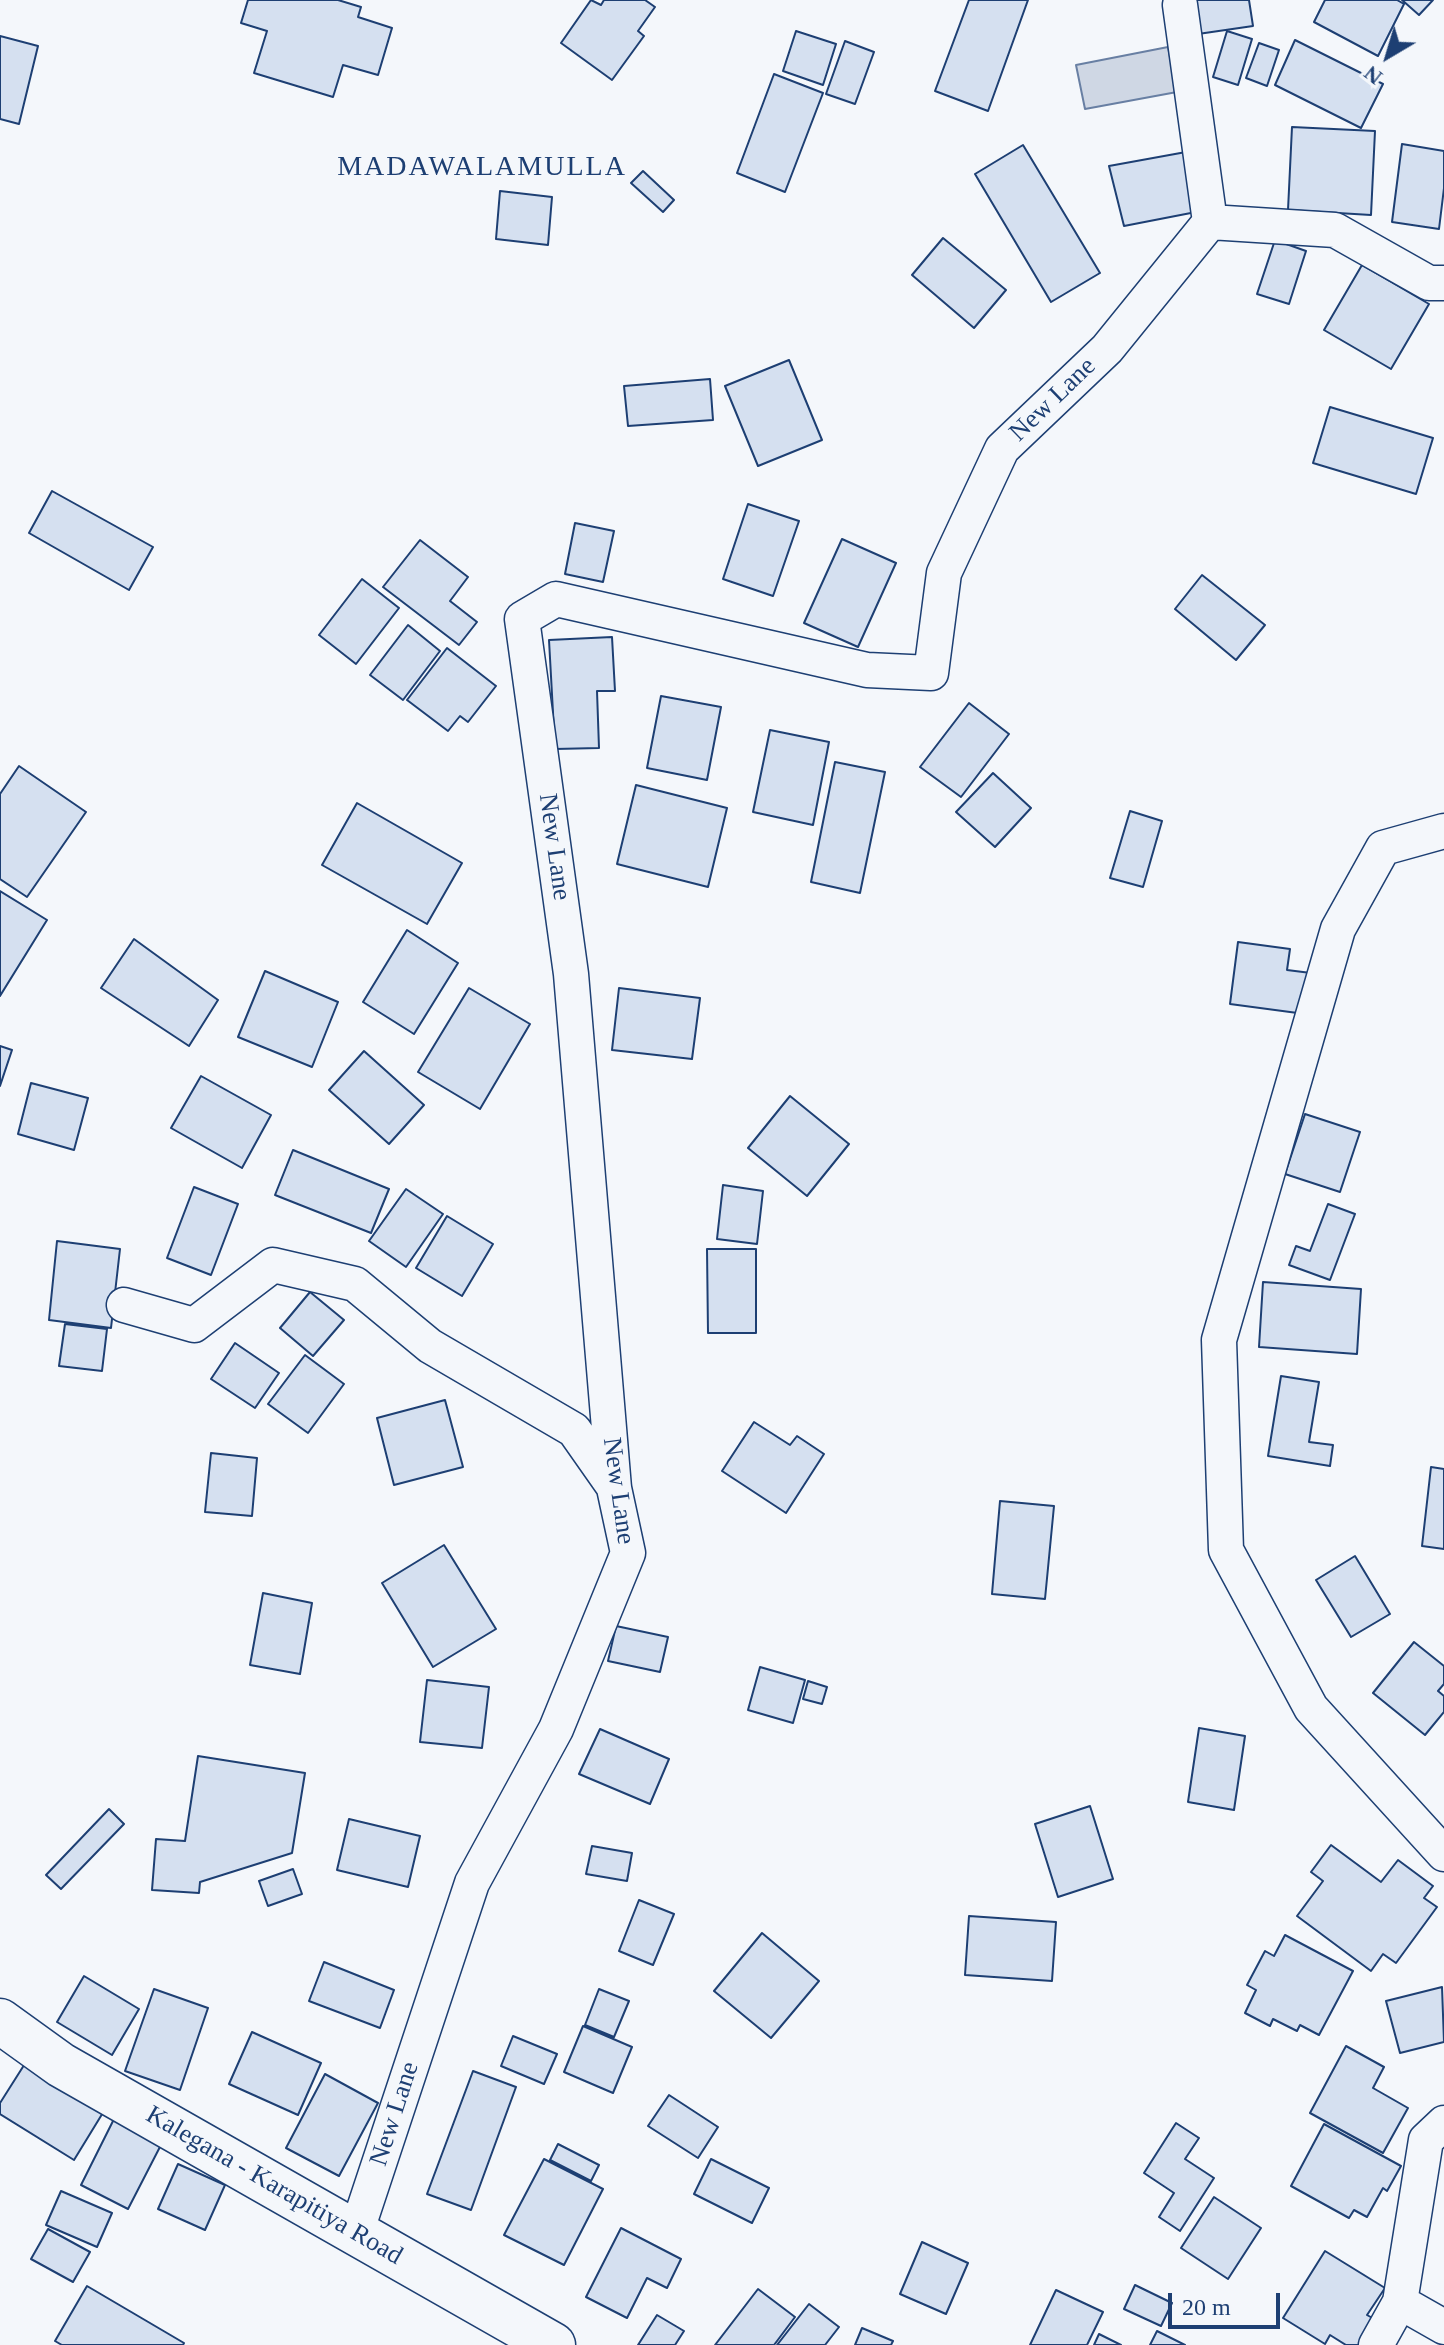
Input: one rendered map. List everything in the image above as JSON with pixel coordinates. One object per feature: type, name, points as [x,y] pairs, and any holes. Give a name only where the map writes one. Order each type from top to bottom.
[{"type":"main road","name":"Kalegana - Karapitiya Road","points":[[0,2021],[61,2065],[356,2233],[531,2340]]},
{"type":"street","points":[[1180,5],[1210,222],[1335,230],[1429,283],[1444,283]]},
{"type":"street","name":"New Lane","points":[[356,2233],[472,1883],[556,1729],[628,1553],[614,1488],[571,974],[522,619],[556,599],[867,670],[931,673],[944,573],[1002,449],[1107,349],[1210,222]]},
{"type":"street","points":[[1444,831],[1383,848],[1338,929],[1219,1340],[1226,1550],[1311,1708],[1444,1854]]},
{"type":"street","points":[[124,1305],[194,1325],[273,1265],[355,1284],[430,1346],[574,1430],[614,1488]]},
{"type":"street","points":[[1376,2345],[1400,2302],[1426,2140],[1444,2123]]},
{"type":"street","points":[[1400,2302],[1444,2327]]},
{"type":"shaded area","points":[[1168,47],[1177,92],[1085,109],[1076,65]]},
{"type":"building","points":[[248,0],[338,0],[361,7],[358,17],[392,28],[378,75],[343,65],[333,97],[254,73],[267,31],[241,23]]},
{"type":"building","points":[[591,0],[601,5],[604,0],[645,0],[655,7],[638,31],[644,36],[612,80],[561,43]]},
{"type":"building","points":[[969,0],[1028,0],[988,111],[935,91]]},
{"type":"building","points":[[1192,0],[1249,0],[1253,26],[1198,34]]},
{"type":"building","points":[[1325,0],[1397,0],[1404,4],[1378,56],[1314,22]]},
{"type":"building","points":[[1402,0],[1433,0],[1419,15]]},
{"type":"building","points":[[796,31],[836,44],[823,85],[783,71]]},
{"type":"building","points":[[1227,31],[1252,39],[1238,85],[1213,77]]},
{"type":"building","points":[[0,36],[38,46],[19,124],[0,119]]},
{"type":"building","points":[[1295,40],[1383,84],[1361,128],[1275,85]]},
{"type":"building","points":[[845,41],[874,52],[855,104],[826,94]]},
{"type":"building","points":[[1259,43],[1279,50],[1267,86],[1246,78]]},
{"type":"building","points":[[774,74],[823,93],[785,192],[737,173]]},
{"type":"building","points":[[1292,127],[1375,131],[1371,215],[1288,210]]},
{"type":"building","points":[[1402,144],[1444,151],[1439,229],[1392,222]]},
{"type":"building","points":[[1023,145],[1100,273],[1051,302],[975,174]]},
{"type":"building","points":[[1186,152],[1196,212],[1124,226],[1109,166]]},
{"type":"building","points":[[643,171],[674,200],[663,212],[631,183]]},
{"type":"building","points":[[500,191],[552,197],[548,245],[496,239]]},
{"type":"building","points":[[943,238],[1006,290],[974,328],[912,275]]},
{"type":"building","points":[[1275,240],[1306,251],[1289,304],[1257,294]]},
{"type":"building","points":[[1362,265],[1429,304],[1391,369],[1324,330]]},
{"type":"building","points":[[789,360],[822,440],[758,466],[725,386]]},
{"type":"building","points":[[710,379],[713,420],[628,426],[624,386]]},
{"type":"building","points":[[1330,407],[1433,438],[1416,494],[1313,463]]},
{"type":"building","points":[[52,491],[153,547],[129,590],[29,533]]},
{"type":"building","points":[[748,504],[799,521],[773,596],[723,579]]},
{"type":"building","points":[[575,523],[614,531],[603,582],[565,574]]},
{"type":"building","points":[[842,539],[896,563],[858,647],[804,623]]},
{"type":"building","points":[[420,540],[468,577],[450,601],[477,622],[459,645],[383,587]]},
{"type":"building","points":[[1202,575],[1265,625],[1236,660],[1175,609]]},
{"type":"building","points":[[362,579],[399,608],[356,664],[319,635]]},
{"type":"building","points":[[408,625],[440,651],[403,700],[370,675]]},
{"type":"building","points":[[612,637],[615,691],[597,691],[599,748],[555,749],[549,640]]},
{"type":"building","points":[[447,648],[496,686],[468,722],[460,716],[448,731],[407,700]]},
{"type":"building","points":[[661,696],[721,707],[707,780],[647,768]]},
{"type":"building","points":[[969,703],[1009,734],[961,797],[920,767]]},
{"type":"building","points":[[770,730],[829,742],[813,825],[753,812]]},
{"type":"building","points":[[835,762],[885,772],[860,893],[811,882]]},
{"type":"building","points":[[19,766],[86,812],[27,897],[0,879],[0,794]]},
{"type":"building","points":[[993,773],[1031,808],[995,847],[956,812]]},
{"type":"building","points":[[636,785],[727,808],[708,887],[617,864]]},
{"type":"building","points":[[357,803],[462,863],[427,924],[322,865]]},
{"type":"building","points":[[1130,811],[1162,821],[1143,887],[1110,878]]},
{"type":"building","points":[[0,891],[47,920],[0,996]]},
{"type":"building","points":[[407,930],[458,963],[414,1034],[363,1002]]},
{"type":"building","points":[[134,939],[218,1000],[189,1046],[101,988]]},
{"type":"building","points":[[1238,942],[1290,949],[1287,970],[1311,973],[1305,1014],[1230,1004]]},
{"type":"building","points":[[265,971],[338,1002],[312,1067],[238,1037]]},
{"type":"building","points":[[469,988],[530,1024],[480,1109],[418,1072]]},
{"type":"building","points":[[619,988],[700,998],[692,1059],[612,1050]]},
{"type":"building","points":[[0,1046],[12,1050],[0,1086]]},
{"type":"building","points":[[364,1051],[424,1105],[389,1144],[329,1090]]},
{"type":"building","points":[[201,1076],[271,1115],[242,1168],[171,1128]]},
{"type":"building","points":[[31,1083],[88,1098],[74,1150],[18,1134]]},
{"type":"building","points":[[790,1096],[849,1144],[807,1196],[748,1148]]},
{"type":"building","points":[[1305,1114],[1360,1132],[1340,1192],[1285,1174]]},
{"type":"building","points":[[293,1150],[389,1189],[371,1233],[275,1195]]},
{"type":"building","points":[[723,1185],[763,1191],[757,1244],[717,1239]]},
{"type":"building","points":[[194,1187],[238,1204],[211,1275],[167,1258]]},
{"type":"building","points":[[406,1189],[443,1214],[406,1267],[369,1241]]},
{"type":"building","points":[[1328,1204],[1355,1214],[1330,1280],[1289,1265],[1296,1246],[1310,1251]]},
{"type":"building","points":[[447,1216],[493,1244],[462,1296],[416,1268]]},
{"type":"building","points":[[57,1241],[120,1249],[111,1328],[49,1320]]},
{"type":"building","points":[[707,1249],[756,1249],[756,1333],[708,1333]]},
{"type":"building","points":[[1263,1282],[1361,1289],[1357,1354],[1259,1347]]},
{"type":"building","points":[[310,1292],[344,1320],[313,1356],[280,1328]]},
{"type":"building","points":[[65,1324],[107,1329],[102,1371],[59,1366]]},
{"type":"building","points":[[235,1343],[279,1373],[255,1408],[211,1379]]},
{"type":"building","points":[[305,1355],[344,1384],[308,1433],[268,1404]]},
{"type":"building","points":[[1281,1376],[1319,1382],[1309,1442],[1333,1445],[1330,1466],[1268,1456]]},
{"type":"building","points":[[445,1400],[463,1467],[394,1485],[377,1418]]},
{"type":"building","points":[[754,1422],[790,1445],[797,1436],[824,1454],[786,1513],[722,1471]]},
{"type":"building","points":[[211,1453],[257,1458],[252,1516],[205,1512]]},
{"type":"building","points":[[1431,1467],[1444,1469],[1444,1549],[1422,1546]]},
{"type":"building","points":[[1000,1501],[1054,1506],[1045,1599],[992,1594]]},
{"type":"building","points":[[444,1545],[496,1629],[433,1667],[382,1583]]},
{"type":"building","points":[[1355,1556],[1390,1614],[1351,1637],[1316,1580]]},
{"type":"building","points":[[263,1593],[312,1603],[300,1674],[250,1665]]},
{"type":"building","points":[[616,1626],[668,1637],[660,1672],[608,1661]]},
{"type":"building","points":[[1414,1642],[1444,1666],[1444,1684],[1438,1691],[1444,1696],[1444,1712],[1425,1735],[1373,1693]]},
{"type":"building","points":[[760,1667],[805,1680],[793,1723],[748,1710]]},
{"type":"building","points":[[427,1680],[489,1687],[482,1748],[420,1742]]},
{"type":"building","points":[[808,1681],[827,1687],[822,1704],[803,1699]]},
{"type":"building","points":[[1199,1728],[1245,1736],[1234,1810],[1188,1802]]},
{"type":"building","points":[[600,1729],[669,1759],[650,1804],[579,1774]]},
{"type":"building","points":[[198,1756],[305,1773],[292,1853],[200,1882],[199,1893],[152,1890],[156,1839],[185,1841]]},
{"type":"building","points":[[1090,1806],[1113,1879],[1058,1897],[1035,1824]]},
{"type":"building","points":[[109,1809],[124,1824],[61,1889],[46,1875]]},
{"type":"building","points":[[349,1819],[420,1836],[408,1887],[337,1870]]},
{"type":"building","points":[[1331,1845],[1381,1882],[1398,1860],[1433,1886],[1424,1898],[1437,1907],[1396,1963],[1383,1954],[1371,1971],[1297,1916],[1323,1881],[1311,1872]]},
{"type":"building","points":[[592,1846],[632,1853],[627,1881],[586,1874]]},
{"type":"building","points":[[293,1869],[302,1894],[268,1906],[259,1881]]},
{"type":"building","points":[[639,1900],[674,1914],[653,1965],[619,1951]]},
{"type":"building","points":[[969,1916],[1056,1922],[1052,1981],[965,1975]]},
{"type":"building","points":[[762,1933],[819,1981],[771,2038],[714,1991]]},
{"type":"building","points":[[1285,1935],[1353,1971],[1319,2035],[1300,2025],[1297,2031],[1273,2019],[1270,2026],[1245,2013],[1256,1990],[1247,1985],[1265,1951],[1274,1956]]},
{"type":"building","points":[[324,1962],[394,1990],[380,2028],[309,2001]]},
{"type":"building","points":[[84,1976],[139,2009],[112,2055],[57,2022]]},
{"type":"building","points":[[1442,1987],[1444,2042],[1400,2053],[1386,2001]]},
{"type":"building","points":[[154,1989],[208,2008],[180,2090],[125,2071]]},
{"type":"building","points":[[599,1989],[629,2001],[614,2037],[585,2025]]},
{"type":"building","points":[[583,2026],[632,2047],[613,2093],[564,2072]]},
{"type":"building","points":[[252,2032],[321,2063],[298,2115],[229,2084]]},
{"type":"building","points":[[513,2036],[557,2054],[544,2084],[501,2066]]},
{"type":"building","points":[[1346,2046],[1384,2067],[1373,2088],[1408,2108],[1383,2153],[1310,2113]]},
{"type":"building","points":[[26,2062],[104,2111],[74,2160],[0,2114],[0,2103]]},
{"type":"building","points":[[473,2071],[516,2087],[471,2210],[427,2194]]},
{"type":"building","points":[[325,2074],[378,2103],[339,2176],[286,2148]]},
{"type":"building","points":[[669,2095],[718,2127],[698,2158],[648,2126]]},
{"type":"building","points":[[115,2117],[163,2141],[128,2209],[81,2185]]},
{"type":"building","points":[[1176,2123],[1199,2138],[1185,2159],[1214,2178],[1180,2231],[1159,2217],[1174,2193],[1144,2173]]},
{"type":"building","points":[[1324,2124],[1401,2166],[1387,2191],[1383,2188],[1367,2217],[1354,2210],[1349,2218],[1291,2186]]},
{"type":"building","points":[[558,2144],[599,2165],[591,2181],[550,2160]]},
{"type":"building","points":[[544,2159],[603,2189],[564,2265],[504,2235]]},
{"type":"building","points":[[711,2159],[769,2188],[752,2223],[694,2194]]},
{"type":"building","points":[[178,2164],[225,2185],[205,2230],[158,2209]]},
{"type":"building","points":[[61,2191],[112,2213],[97,2247],[46,2225]]},
{"type":"building","points":[[1214,2197],[1261,2228],[1228,2279],[1181,2248]]},
{"type":"building","points":[[621,2228],[681,2259],[667,2288],[647,2278],[627,2318],[586,2297]]},
{"type":"building","points":[[48,2229],[90,2252],[73,2282],[31,2259]]},
{"type":"building","points":[[922,2242],[968,2263],[946,2314],[900,2294]]},
{"type":"building","points":[[1325,2251],[1385,2288],[1367,2315],[1376,2320],[1361,2345],[1346,2345],[1330,2335],[1325,2344],[1283,2318]]},
{"type":"building","points":[[1135,2285],[1172,2303],[1161,2326],[1124,2309]]},
{"type":"building","points":[[87,2286],[183,2345],[62,2345],[55,2341]]},
{"type":"building","points":[[758,2289],[795,2317],[774,2345],[715,2345]]},
{"type":"building","points":[[1056,2290],[1103,2312],[1087,2345],[1030,2345]]},
{"type":"building","points":[[809,2304],[839,2327],[825,2345],[777,2345]]},
{"type":"building","points":[[657,2315],[684,2331],[675,2345],[638,2345]]},
{"type":"building","points":[[862,2328],[893,2341],[891,2345],[855,2345]]},
{"type":"building","points":[[1157,2331],[1185,2345],[1150,2345]]},
{"type":"building","points":[[1099,2334],[1121,2345],[1094,2345]]},
{"type":"district","name":"MADAWALAMULLA","points":[[482,168]]}]
